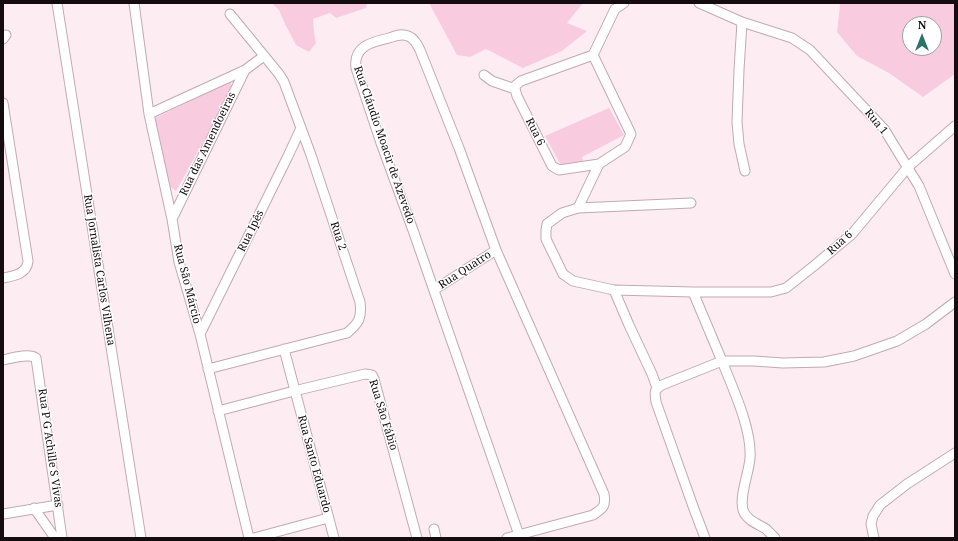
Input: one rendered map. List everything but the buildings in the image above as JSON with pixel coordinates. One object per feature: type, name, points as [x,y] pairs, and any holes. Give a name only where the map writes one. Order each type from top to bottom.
[{"type":"street","name":"Rua Jornalista Carlos Vilhena","points":[[57,3],[141,538]]},
{"type":"street","name":"Rua São Márcio","points":[[134,3],[149,114],[172,219],[179,262],[200,334],[249,538]]},
{"type":"street","points":[[484,75],[492,81],[515,89],[516,84],[521,81],[593,55],[615,9],[624,3]]},
{"type":"street","name":"Rua 1","points":[[699,3],[742,22],[792,38],[810,50],[884,129],[919,186],[955,274]]},
{"type":"street","name":"Rua 2","points":[[208,369],[347,333],[355,326],[361,311],[360,302],[314,163],[284,82],[230,14]]},
{"type":"street","points":[[742,22],[737,122],[739,144],[746,171]]},
{"type":"street","name":"Rua Cláudio Moacir de Azevedo","points":[[402,34],[415,41],[420,50],[459,148],[496,250],[604,494],[605,504],[593,515],[519,535],[356,68],[355,62],[357,55],[362,48],[370,43],[402,34]]},
{"type":"street","points":[[578,208],[599,164],[625,147],[632,134],[593,55]]},
{"type":"street","points":[[149,114],[245,70],[264,56]]},
{"type":"street","name":"Rua das Amendoeiras","points":[[172,219],[245,70]]},
{"type":"street","name":"Rua 6","points":[[515,89],[517,96],[552,166],[559,170],[599,164]]},
{"type":"street","points":[[3,103],[28,261],[26,269],[22,272],[17,275],[3,278]]},
{"type":"street","name":"Rua 6","points":[[691,203],[578,208],[562,213],[547,224],[546,240],[563,274],[568,278],[573,281],[614,290],[771,292],[786,288],[852,234],[908,167],[955,126]]},
{"type":"street","name":"Rua Ipês","points":[[200,334],[301,128]]},
{"type":"street","name":"Rua Quatro","points":[[434,290],[496,250]]},
{"type":"street","points":[[614,290],[657,388]]},
{"type":"street","points":[[693,292],[722,361],[749,433],[750,458],[742,503],[743,511],[748,518],[767,530],[775,538]]},
{"type":"street","points":[[705,538],[656,402],[655,391],[657,388],[722,361],[754,361],[783,364],[824,362],[854,356],[897,341],[926,324],[955,302]]},
{"type":"street","name":"Rua Santo Eduardo","points":[[284,349],[334,538]]},
{"type":"street","name":"Rua P G Achille S Vivas","points":[[3,360],[28,356],[34,356],[36,358],[62,538]]},
{"type":"street","name":"Rua São Fábio","points":[[218,411],[365,374],[372,375],[417,538]]},
{"type":"street","points":[[874,538],[871,524],[873,516],[880,505],[907,484],[955,453]]},
{"type":"street","points":[[3,514],[58,504]]},
{"type":"street","name":"Rua P G Achille S Vivas","points":[[34,508],[55,538]]},
{"type":"street","points":[[254,538],[328,518]]},
{"type":"street","points":[[508,538],[519,535]]},
{"type":"shaded area","points":[[272,3],[367,3],[366,8],[336,18],[330,13],[313,19],[316,43],[309,52],[296,45],[279,10]]},
{"type":"shaded area","points":[[429,3],[583,3],[567,23],[587,31],[562,51],[523,68],[486,49],[470,57],[457,55]]},
{"type":"shaded area","points":[[838,3],[955,3],[955,74],[923,97],[889,73],[857,56],[837,32],[840,5]]},
{"type":"shaded area","points":[[231,82],[231,92],[176,191],[169,186],[155,126],[155,118]]},
{"type":"shaded area","points":[[609,108],[624,135],[582,157],[583,161],[563,169],[545,136]]}]
